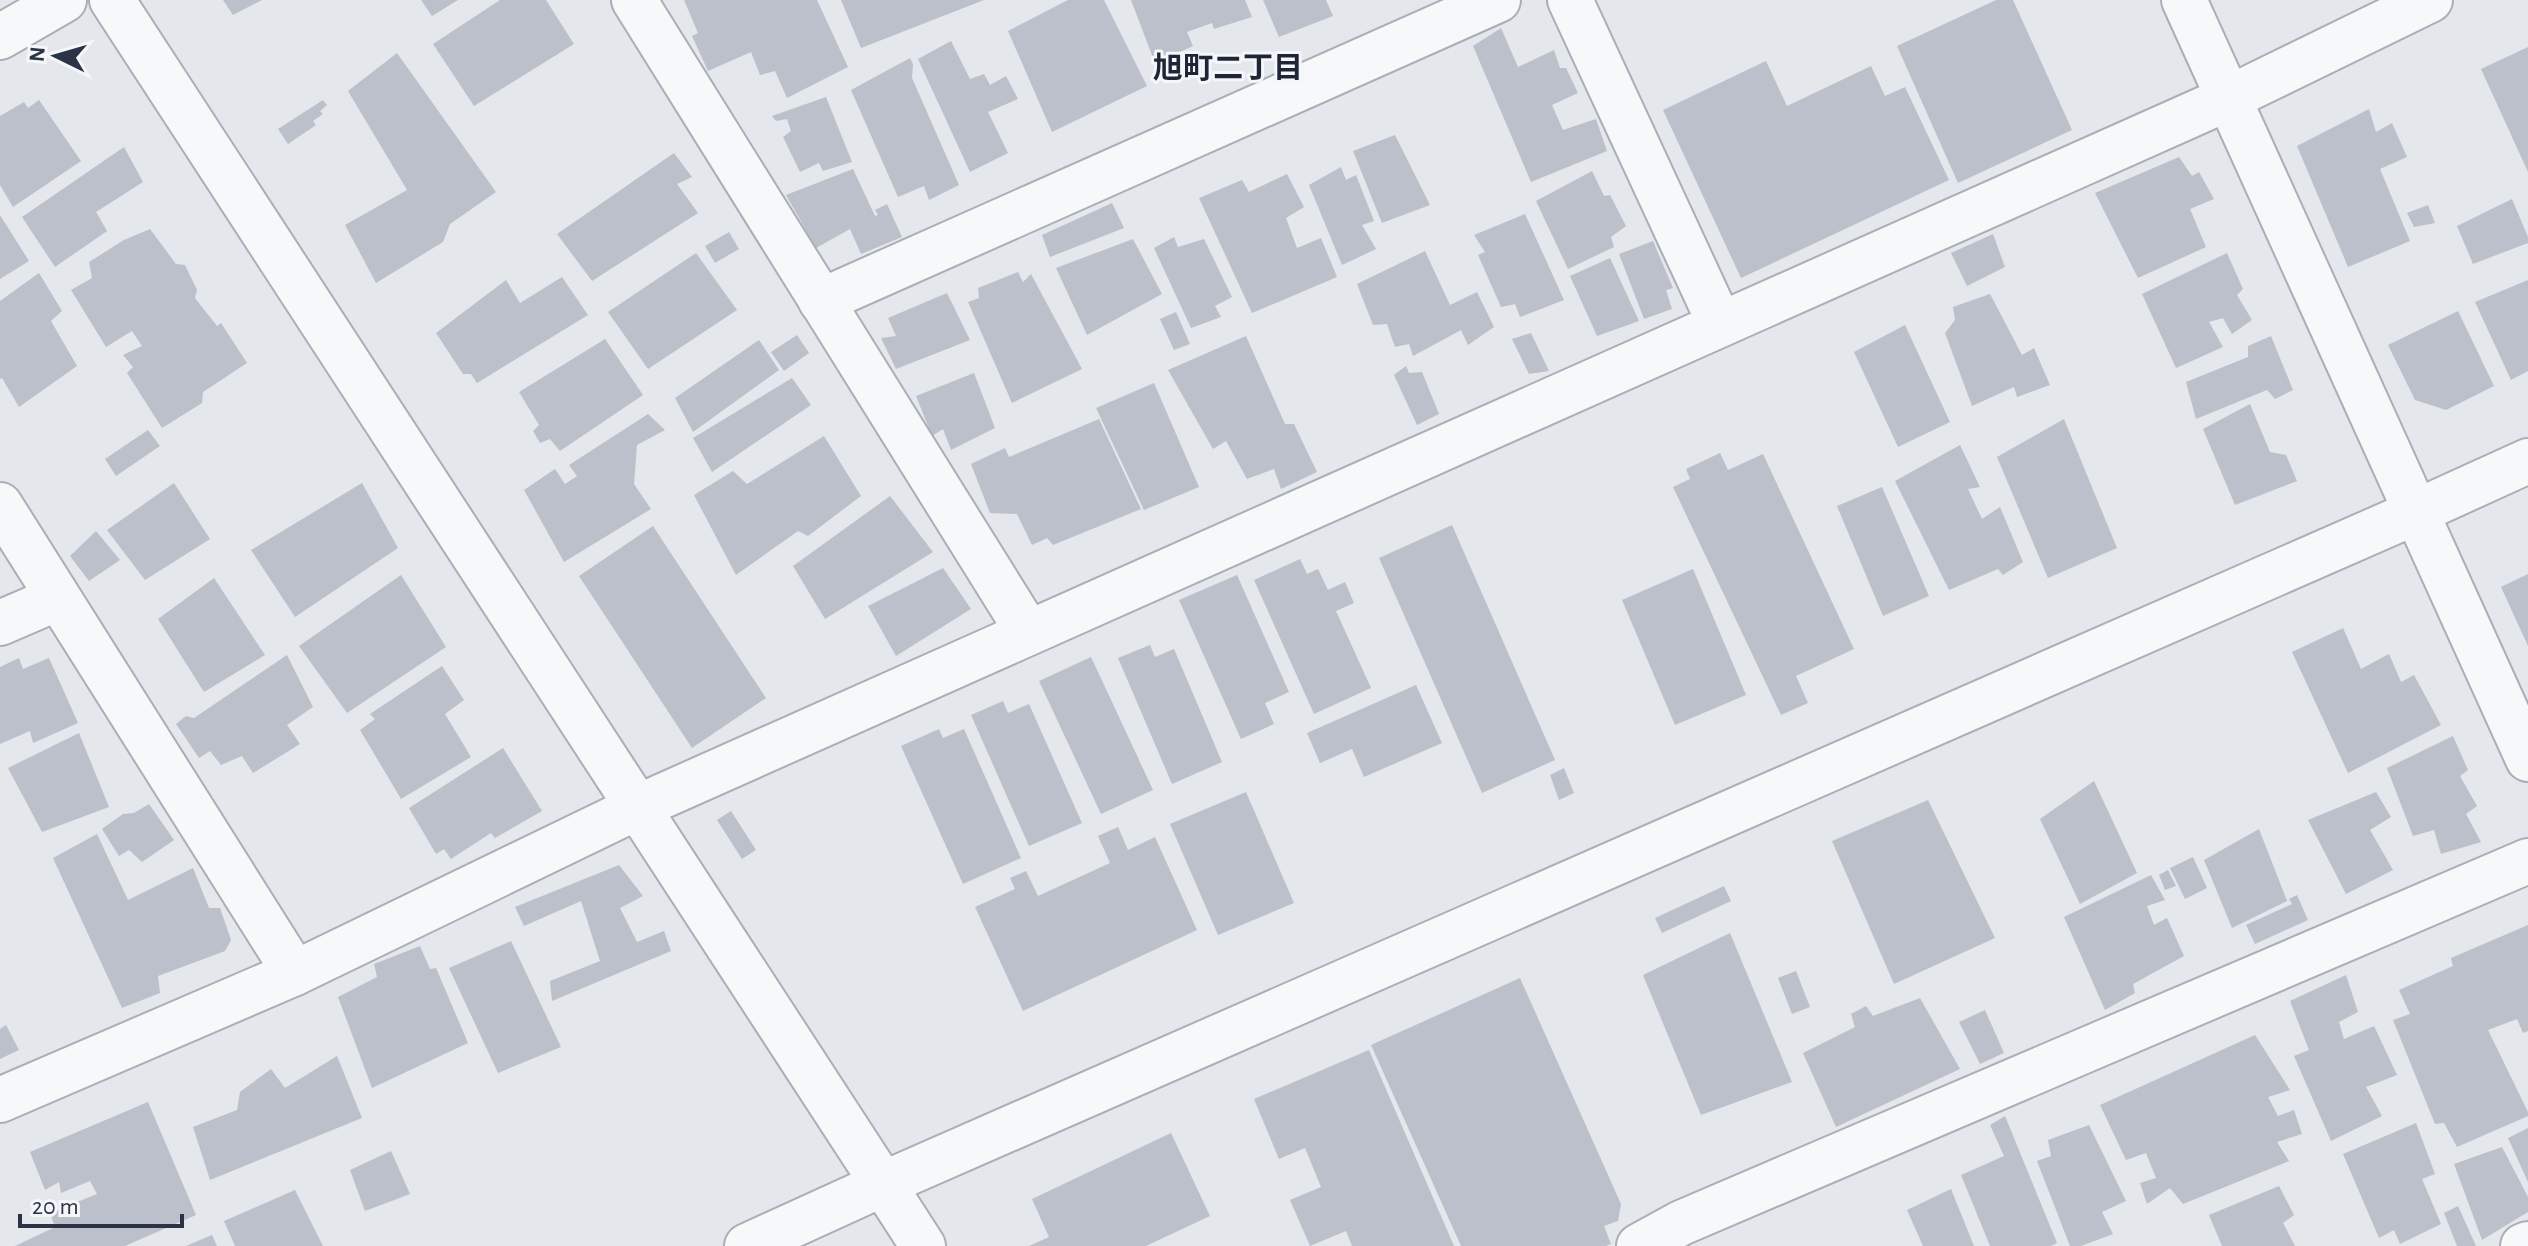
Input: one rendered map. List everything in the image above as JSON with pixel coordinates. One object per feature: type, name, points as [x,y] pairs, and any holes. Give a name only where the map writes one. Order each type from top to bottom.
[{"type":"street","points":[[0,37],[64,0]]},
{"type":"street","points":[[112,0],[923,1246]]},
{"type":"street","points":[[634,0],[1028,632]]},
{"type":"street","points":[[821,301],[1498,0]]},
{"type":"street","points":[[1570,0],[1720,324]]},
{"type":"street","points":[[2184,0],[2528,759]]},
{"type":"street","points":[[0,1100],[295,973],[638,807],[2229,98],[2430,0]]},
{"type":"street","points":[[747,1246],[2528,461]]},
{"type":"street","points":[[0,505],[295,973]]},
{"type":"street","points":[[0,623],[58,598]]},
{"type":"street","points":[[1639,1246],[1686,1234],[2528,861]]},
{"type":"building","points":[[223,0],[262,0],[233,15]]},
{"type":"building","points":[[421,0],[458,0],[432,16]]},
{"type":"building","points":[[500,0],[546,0],[574,44],[474,106],[433,44]]},
{"type":"building","points":[[684,0],[817,0],[848,67],[787,98],[775,71],[760,75],[751,52],[708,71],[692,36],[698,33]]},
{"type":"building","points":[[841,0],[984,0],[861,48]]},
{"type":"building","points":[[1068,0],[1104,0],[1147,86],[1052,132],[1008,31]]},
{"type":"building","points":[[1131,0],[1245,0],[1252,17],[1214,29],[1212,23],[1187,32],[1193,46],[1155,63]]},
{"type":"building","points":[[1263,0],[1326,0],[1333,16],[1279,37]]},
{"type":"building","points":[[1996,0],[2013,0],[2072,130],[1958,183],[1897,46]]},
{"type":"building","points":[[1501,28],[1518,67],[1554,50],[1560,68],[1566,68],[1578,93],[1552,105],[1563,130],[1596,119],[1607,151],[1531,182],[1473,46]]},
{"type":"building","points":[[951,41],[970,79],[984,74],[990,85],[1006,76],[1018,99],[988,112],[1008,153],[970,172],[918,59]]},
{"type":"building","points":[[2528,47],[2528,172],[2481,69]]},
{"type":"building","points":[[397,53],[496,192],[450,224],[443,242],[376,283],[345,225],[407,190],[348,91]]},
{"type":"building","points":[[910,58],[912,78],[959,185],[929,200],[924,186],[898,197],[851,90]]},
{"type":"building","points":[[1766,61],[1787,106],[1871,66],[1885,96],[1905,87],[1949,180],[1741,278],[1663,110]]},
{"type":"building","points":[[826,97],[852,162],[823,171],[819,163],[800,172],[783,137],[791,131],[787,119],[776,121],[772,116]]},
{"type":"building","points":[[39,100],[81,161],[13,207],[0,185],[0,116],[24,102],[28,108]]},
{"type":"building","points":[[323,100],[327,105],[320,111],[323,114],[313,121],[316,125],[288,144],[278,129]]},
{"type":"building","points":[[2369,109],[2376,132],[2392,123],[2407,157],[2380,169],[2410,241],[2348,267],[2297,146]]},
{"type":"building","points":[[1395,135],[1430,205],[1382,223],[1353,151]]},
{"type":"building","points":[[124,147],[143,182],[96,212],[107,231],[55,267],[22,217]]},
{"type":"building","points":[[674,153],[692,177],[677,184],[698,213],[592,281],[557,234]]},
{"type":"building","points":[[2179,157],[2192,176],[2199,172],[2214,199],[2190,209],[2206,247],[2138,278],[2095,193]]},
{"type":"building","points":[[1341,167],[1346,180],[1356,175],[1374,221],[1362,225],[1376,249],[1342,265],[1309,185]]},
{"type":"building","points":[[853,169],[875,216],[878,215],[875,210],[887,204],[902,237],[861,254],[850,229],[816,248],[786,195]]},
{"type":"building","points":[[1592,171],[1604,196],[1610,195],[1626,226],[1611,237],[1614,247],[1568,269],[1536,201]]},
{"type":"building","points":[[1287,174],[1304,207],[1286,218],[1297,248],[1321,238],[1337,277],[1252,313],[1199,198],[1242,180],[1249,192]]},
{"type":"building","points":[[2512,199],[2528,243],[2473,264],[2457,226]]},
{"type":"building","points":[[1112,203],[1124,228],[1050,257],[1042,235]]},
{"type":"building","points":[[2428,205],[2435,223],[2414,227],[2407,213]]},
{"type":"building","points":[[1525,214],[1564,300],[1520,317],[1515,304],[1501,307],[1478,255],[1485,252],[1474,235]]},
{"type":"building","points":[[0,215],[29,261],[0,279]]},
{"type":"building","points":[[150,229],[176,264],[185,265],[197,290],[195,298],[217,326],[221,323],[247,363],[203,392],[202,403],[162,428],[127,373],[133,367],[123,355],[142,346],[132,331],[106,347],[71,290],[92,278],[89,262],[124,240]]},
{"type":"building","points":[[729,232],[739,249],[715,263],[705,246]]},
{"type":"building","points":[[1993,234],[2005,267],[1967,286],[1951,253]]},
{"type":"building","points":[[1174,237],[1178,247],[1204,239],[1232,297],[1215,306],[1221,317],[1191,328],[1154,248]]},
{"type":"building","points":[[1133,239],[1162,294],[1087,335],[1056,268]]},
{"type":"building","points":[[1653,241],[1673,288],[1666,290],[1672,309],[1644,319],[1619,254]]},
{"type":"building","points":[[1425,251],[1450,305],[1477,292],[1494,327],[1468,345],[1461,330],[1413,356],[1409,344],[1395,347],[1387,324],[1373,325],[1357,284]]},
{"type":"building","points":[[696,253],[737,310],[648,369],[608,312]]},
{"type":"building","points":[[2227,253],[2243,289],[2237,295],[2252,320],[2232,334],[2223,318],[2209,322],[2223,347],[2176,368],[2142,294]]},
{"type":"building","points":[[1610,258],[1639,321],[1597,336],[1570,276]]},
{"type":"building","points":[[1018,272],[1023,282],[1031,274],[1082,369],[1012,403],[968,302],[979,298],[978,288]]},
{"type":"building","points":[[39,273],[62,311],[51,321],[77,366],[19,407],[0,379],[0,301]]},
{"type":"building","points":[[562,277],[588,315],[477,383],[471,374],[463,374],[436,333],[506,280],[520,303]]},
{"type":"building","points":[[2528,280],[2528,371],[2511,380],[2475,302]]},
{"type":"building","points":[[947,293],[970,340],[896,369],[881,338],[896,336],[888,318]]},
{"type":"building","points":[[1990,294],[2022,355],[2034,348],[2050,385],[2017,397],[2014,387],[1972,406],[1945,333],[1955,320],[1953,307]]},
{"type":"building","points":[[2458,311],[2494,386],[2446,410],[2415,400],[2388,345]]},
{"type":"building","points":[[1176,312],[1190,344],[1174,350],[1160,319]]},
{"type":"building","points":[[1905,325],[1950,422],[1898,447],[1854,352]]},
{"type":"building","points":[[1531,333],[1549,371],[1529,374],[1512,339]]},
{"type":"building","points":[[797,335],[809,353],[784,371],[771,352]]},
{"type":"building","points":[[1246,336],[1285,424],[1294,424],[1317,472],[1281,489],[1274,469],[1247,479],[1226,441],[1213,449],[1168,370]]},
{"type":"building","points":[[2271,336],[2293,390],[2275,399],[2267,390],[2196,419],[2186,382],[2248,357],[2248,346]]},
{"type":"building","points":[[605,339],[643,395],[560,451],[550,439],[540,443],[533,431],[539,425],[519,392]]},
{"type":"building","points":[[759,340],[779,370],[693,432],[675,398]]},
{"type":"building","points":[[1406,366],[1409,373],[1422,372],[1439,414],[1417,425],[1394,375]]},
{"type":"building","points":[[974,373],[995,428],[951,450],[943,429],[932,436],[916,396]]},
{"type":"building","points":[[792,378],[811,405],[712,472],[693,438]]},
{"type":"building","points":[[1154,383],[1199,487],[1144,510],[1096,408]]},
{"type":"building","points":[[2250,404],[2270,452],[2286,455],[2297,481],[2235,505],[2203,429]]},
{"type":"building","points":[[648,414],[665,430],[637,445],[634,484],[651,509],[564,562],[524,490],[555,469],[565,484],[577,476],[569,465]]},
{"type":"building","points":[[1099,419],[1141,509],[1053,545],[1047,538],[1032,545],[1017,514],[990,513],[971,464],[1005,448],[1009,457]]},
{"type":"building","points":[[2064,419],[2117,548],[2048,578],[1997,457]]},
{"type":"building","points":[[148,430],[160,446],[116,476],[105,459]]},
{"type":"building","points":[[824,436],[861,496],[808,536],[798,531],[736,575],[694,495],[733,471],[747,484]]},
{"type":"building","points":[[1960,445],[1980,487],[1968,489],[1982,519],[2000,507],[2023,562],[2003,575],[1998,569],[1949,590],[1895,481]]},
{"type":"building","points":[[1720,453],[1728,470],[1763,454],[1854,649],[1796,676],[1808,703],[1781,715],[1673,487],[1690,479],[1686,469]]},
{"type":"building","points":[[174,483],[210,539],[145,580],[107,530]]},
{"type":"building","points":[[362,483],[398,548],[295,617],[251,550]]},
{"type":"building","points":[[1882,487],[1929,596],[1883,616],[1837,506]]},
{"type":"building","points":[[890,496],[933,552],[825,619],[793,566]]},
{"type":"building","points":[[1452,525],[1555,760],[1482,793],[1379,558]]},
{"type":"building","points":[[653,526],[766,698],[692,748],[579,576]]},
{"type":"building","points":[[96,531],[120,560],[89,581],[70,556]]},
{"type":"building","points":[[1300,559],[1307,574],[1318,569],[1328,590],[1345,582],[1354,603],[1336,611],[1371,688],[1314,714],[1254,580]]},
{"type":"building","points":[[943,568],[971,609],[896,656],[868,606]]},
{"type":"building","points":[[1693,569],[1746,695],[1675,725],[1622,600]]},
{"type":"building","points":[[2528,574],[2528,646],[2501,587]]},
{"type":"building","points":[[401,575],[446,647],[347,713],[299,646]]},
{"type":"building","points":[[1237,575],[1289,692],[1265,703],[1274,724],[1241,739],[1179,600]]},
{"type":"building","points":[[214,578],[265,655],[204,692],[158,619]]},
{"type":"building","points":[[2343,628],[2361,669],[2389,654],[2401,682],[2414,675],[2441,725],[2348,773],[2292,652]]},
{"type":"building","points":[[1150,645],[1155,657],[1174,649],[1222,762],[1172,784],[1118,658]]},
{"type":"building","points":[[287,655],[313,707],[287,725],[300,744],[253,773],[242,756],[221,765],[210,751],[199,758],[176,724],[186,716],[194,718]]},
{"type":"building","points":[[1091,657],[1153,790],[1101,814],[1039,681]]},
{"type":"building","points":[[19,658],[23,669],[49,658],[78,723],[33,743],[30,731],[0,744],[0,667]]},
{"type":"building","points":[[442,666],[464,700],[445,714],[471,757],[401,799],[360,730],[375,719],[370,714]]},
{"type":"building","points":[[1416,685],[1442,743],[1364,777],[1352,749],[1320,763],[1307,733]]},
{"type":"building","points":[[1003,701],[1008,713],[1029,704],[1082,823],[1029,846],[971,715]]},
{"type":"building","points":[[939,729],[943,738],[964,729],[1021,858],[963,884],[901,746]]},
{"type":"building","points":[[79,733],[109,807],[42,832],[8,768]]},
{"type":"building","points":[[2453,736],[2468,770],[2460,776],[2477,806],[2466,814],[2481,842],[2441,854],[2434,830],[2413,836],[2387,768]]},
{"type":"building","points":[[503,748],[542,811],[495,838],[491,833],[451,859],[444,849],[436,854],[409,808]]},
{"type":"building","points":[[1564,768],[1574,793],[1559,800],[1550,775]]},
{"type":"building","points":[[2094,781],[2137,873],[2080,904],[2040,819]]},
{"type":"building","points":[[1246,792],[1294,903],[1218,935],[1170,824]]},
{"type":"building","points":[[2376,792],[2391,817],[2370,830],[2393,870],[2346,894],[2308,820]]},
{"type":"building","points":[[1928,800],[1995,938],[1894,984],[1832,841]]},
{"type":"building","points":[[149,804],[174,840],[142,862],[129,850],[119,856],[102,829],[123,814],[134,813]]},
{"type":"building","points":[[731,811],[756,850],[742,859],[717,820]]},
{"type":"building","points":[[1118,827],[1128,850],[1155,837],[1197,930],[1023,1011],[975,907],[1015,889],[1010,878],[1026,871],[1038,896],[1110,863],[1098,836]]},
{"type":"building","points":[[2259,829],[2287,901],[2232,928],[2204,860]]},
{"type":"building","points":[[97,834],[128,900],[193,868],[209,908],[220,908],[231,940],[225,951],[158,976],[160,993],[122,1008],[53,858]]},
{"type":"building","points":[[2193,857],[2207,888],[2185,899],[2170,868]]},
{"type":"building","points":[[619,865],[643,896],[620,908],[637,942],[664,931],[671,951],[552,1001],[550,981],[600,961],[581,901],[524,926],[515,907]]},
{"type":"building","points":[[2168,870],[2176,886],[2165,890],[2159,875]]},
{"type":"building","points":[[2151,875],[2165,900],[2147,906],[2154,925],[2167,918],[2184,956],[2133,984],[2135,993],[2105,1010],[2064,917]]},
{"type":"building","points":[[1724,886],[1731,901],[1662,933],[1655,918]]},
{"type":"building","points":[[2297,895],[2308,920],[2255,944],[2246,925],[2292,904],[2289,899]]},
{"type":"building","points":[[2528,925],[2528,1031],[2523,1033],[2517,1019],[2488,1030],[2528,1116],[2457,1147],[2444,1123],[2435,1124],[2393,1020],[2410,1014],[2399,990],[2453,966],[2451,958]]},
{"type":"building","points":[[1730,933],[1792,1082],[1701,1115],[1643,975]]},
{"type":"building","points":[[511,941],[561,1047],[498,1073],[449,968]]},
{"type":"building","points":[[420,946],[430,969],[436,968],[468,1043],[372,1088],[338,997],[377,977],[374,964]]},
{"type":"building","points":[[1796,971],[1810,1007],[1792,1014],[1778,978]]},
{"type":"building","points":[[2346,975],[2358,1012],[2339,1022],[2344,1039],[2374,1026],[2397,1075],[2366,1087],[2382,1116],[2331,1141],[2294,1056],[2309,1050],[2290,1001]]},
{"type":"building","points":[[1520,978],[1621,1204],[1618,1221],[1604,1226],[1611,1244],[1606,1246],[1461,1246],[1371,1045]]},
{"type":"building","points":[[1920,998],[1960,1069],[1836,1127],[1803,1053],[1855,1027],[1851,1014],[1866,1006],[1873,1016]]},
{"type":"building","points":[[1985,1010],[2004,1053],[1980,1064],[1959,1022]]},
{"type":"building","points":[[6,1025],[19,1050],[0,1059],[0,1029]]},
{"type":"building","points":[[2255,1035],[2290,1090],[2268,1097],[2278,1116],[2294,1110],[2302,1134],[2277,1142],[2289,1161],[2183,1204],[2170,1188],[2147,1204],[2140,1183],[2156,1178],[2146,1153],[2126,1160],[2100,1105]]},
{"type":"building","points":[[1369,1050],[1454,1246],[1352,1246],[1346,1231],[1310,1246],[1290,1200],[1321,1187],[1305,1148],[1279,1159],[1254,1099]]},
{"type":"building","points":[[337,1056],[362,1118],[210,1180],[193,1127],[237,1110],[240,1092],[271,1069],[285,1088]]},
{"type":"building","points":[[148,1102],[196,1215],[125,1246],[15,1246],[55,1227],[50,1213],[97,1194],[90,1181],[61,1193],[59,1182],[45,1190],[30,1152]]},
{"type":"building","points":[[2005,1116],[2057,1243],[2051,1246],[1990,1246],[1961,1175],[2004,1156],[1990,1125]]},
{"type":"building","points":[[2416,1123],[2435,1174],[2422,1179],[2441,1224],[2400,1244],[2394,1230],[2379,1238],[2343,1154]]},
{"type":"building","points":[[2089,1125],[2126,1201],[2102,1212],[2113,1234],[2081,1246],[2070,1246],[2037,1161],[2051,1156],[2048,1140]]},
{"type":"building","points":[[2528,1128],[2528,1182],[2508,1138]]},
{"type":"building","points":[[1171,1133],[1210,1216],[1146,1246],[1029,1246],[1049,1237],[1032,1199]]},
{"type":"building","points":[[2502,1147],[2528,1197],[2528,1212],[2482,1240],[2454,1164]]},
{"type":"building","points":[[391,1151],[410,1194],[365,1211],[350,1170]]},
{"type":"building","points":[[2279,1186],[2294,1215],[2283,1223],[2295,1246],[2222,1246],[2209,1215]]},
{"type":"building","points":[[1951,1189],[1974,1246],[1923,1246],[1907,1210]]},
{"type":"building","points":[[295,1190],[323,1246],[235,1246],[224,1221]]},
{"type":"building","points":[[2458,1206],[2476,1246],[2457,1246],[2444,1213]]},
{"type":"building","points":[[212,1235],[217,1246],[186,1246]]},
{"type":"district","name":"旭町二丁目","points":[[1228,68]]}]
